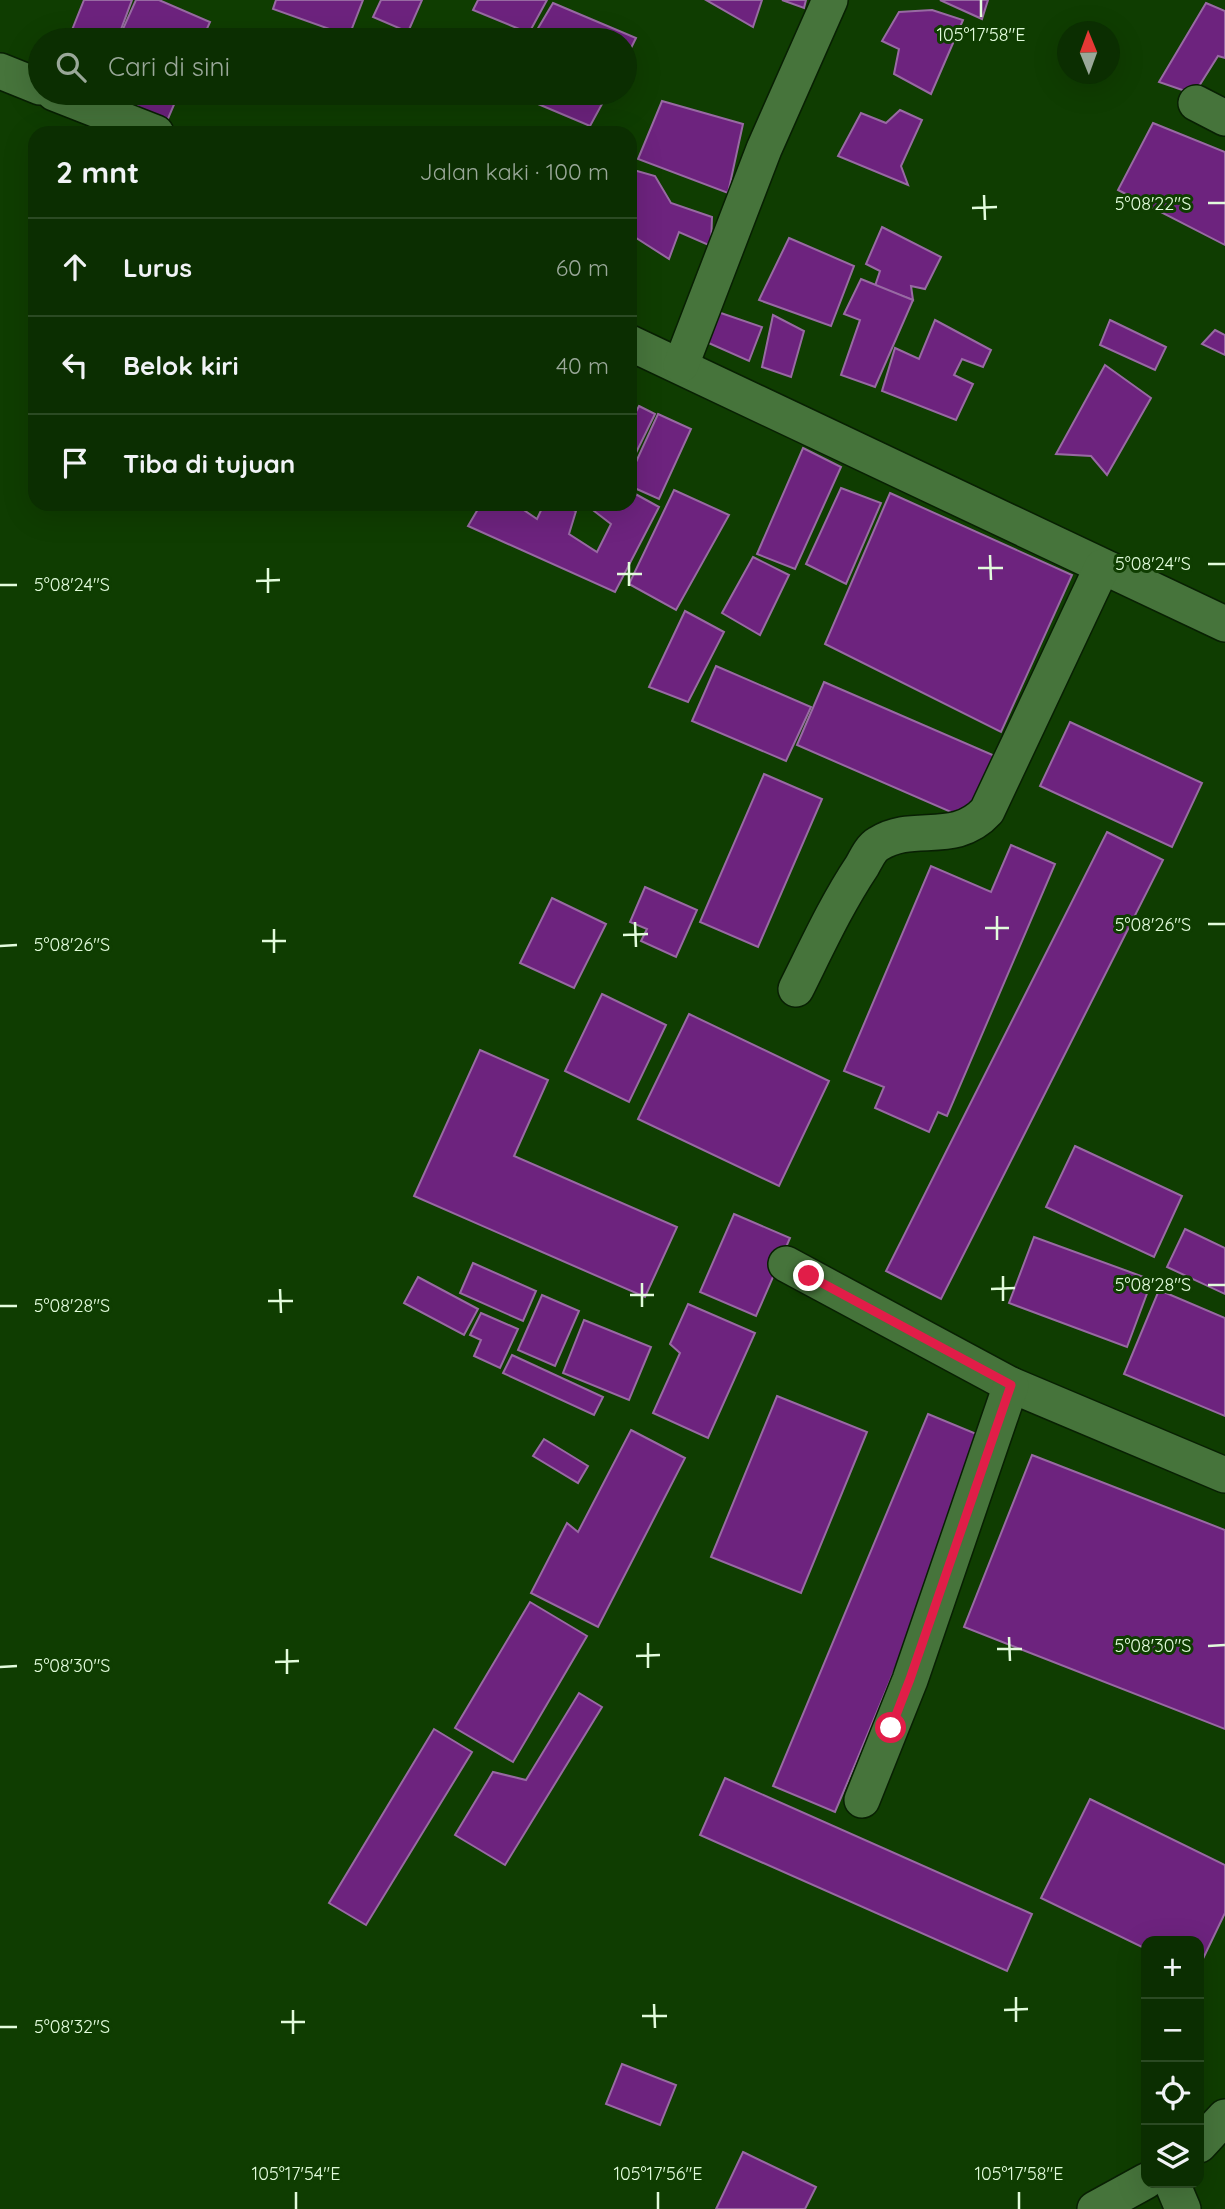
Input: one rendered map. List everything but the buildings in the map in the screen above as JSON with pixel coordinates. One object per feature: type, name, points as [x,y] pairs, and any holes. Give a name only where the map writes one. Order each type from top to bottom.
[{"type":"street","points":[[681,365],[764,149],[830,0]]},
{"type":"street","points":[[0,71],[28,82]]},
{"type":"street","points":[[85,105],[138,126]]},
{"type":"street","points":[[637,346],[1225,624]]},
{"type":"street","points":[[796,989],[844,894],[876,845],[902,834],[951,832],[979,820],[988,810],[1102,567]]},
{"type":"street","points":[[786,1264],[1011,1385],[1225,1475]]},
{"type":"street","points":[[862,1800],[910,1679],[1011,1385]]},
{"type":"street","points":[[1204,2140],[1225,2117]]},
{"type":"street","points":[[1095,2209],[1141,2185]]},
{"type":"street","points":[[1174,2188],[1183,2209]]},
{"type":"route","points":[[809,1276],[1011,1385],[891,1728]]}]
